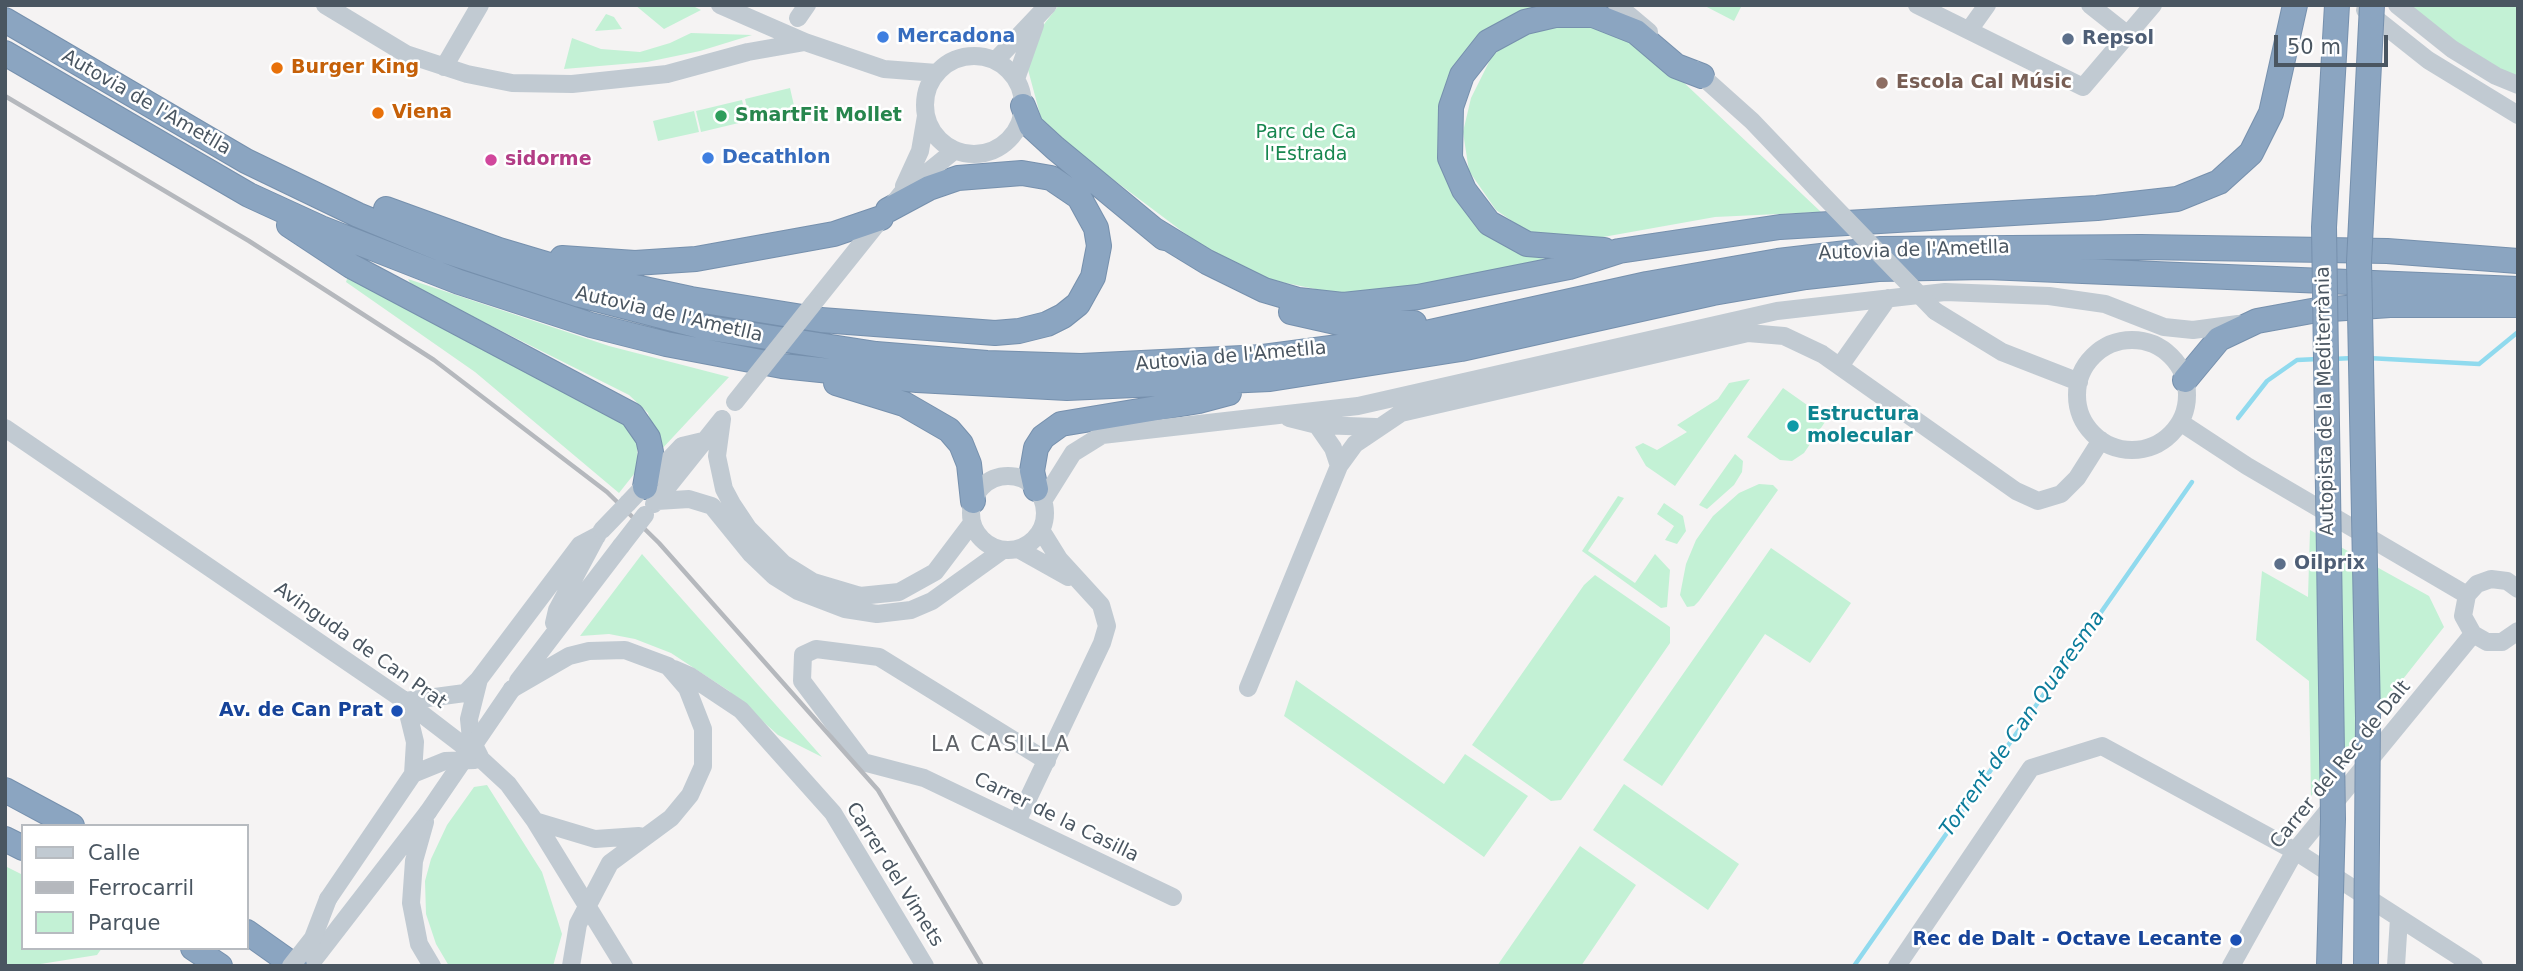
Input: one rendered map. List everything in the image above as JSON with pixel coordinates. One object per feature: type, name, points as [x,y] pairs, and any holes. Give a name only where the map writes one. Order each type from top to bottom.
[{"type":"highway","points":[[1153,229],[1207,262],[1264,290],[1298,300],[1343,304],[1418,297],[1569,267],[1619,251],[1780,227],[2156,203],[2203,190],[2238,166],[2261,136],[2280,80],[2295,5]]},
{"type":"highway","name":"Autopista de la Mediterrània","points":[[2329,966],[2333,819],[2324,227],[2337,5]]},
{"type":"highway","name":"Autopista de la Mediterrània","points":[[2365,966],[2368,718],[2359,262],[2372,5]]},
{"type":"highway","points":[[1619,251],[1527,244],[1489,223],[1464,190],[1450,158],[1451,107],[1462,75],[1488,42],[1525,22],[1555,15],[1593,15],[1636,32],[1676,66],[1702,76]]},
{"type":"highway","name":"Autovia de l'Ametlla","points":[[5,20],[206,139],[358,215],[492,268],[620,306],[772,339],[931,359],[1106,366],[1264,357],[1399,339],[1752,265],[1819,254],[1881,249],[2127,247],[2387,251],[2518,261]]},
{"type":"highway","name":"Autovia de l'Ametlla","points":[[5,53],[248,195],[388,256],[541,310],[666,344],[782,366],[1010,387],[1133,387],[1270,379],[1461,349],[1735,289],[1878,269],[1986,267],[2518,289]]},
{"type":"highway","points":[[1023,106],[1031,126],[1199,267],[1250,299],[1279,309],[1340,323],[1464,324]]},
{"type":"highway","points":[[206,139],[251,150],[328,186],[499,250],[593,278],[795,316],[995,333],[1047,324],[1078,304],[1093,277],[1099,246],[1088,211],[1073,192],[1051,178],[1022,173],[958,178],[929,188],[834,234],[684,260],[635,263],[499,250]]},
{"type":"highway","points":[[248,195],[324,250],[632,415],[648,438],[652,452],[644,501]]},
{"type":"highway","points":[[2185,380],[2219,339],[2257,321],[2317,310],[2390,305],[2518,305]]},
{"type":"highway","points":[[782,366],[904,404],[949,430],[961,444],[969,464],[973,512]]},
{"type":"highway","points":[[1039,495],[1032,471],[1036,448],[1043,437],[1061,424],[1199,401],[1270,379]]},
{"type":"highway","points":[[5,790],[68,824]]},
{"type":"highway","points":[[5,839],[21,847]]},
{"type":"highway","points":[[248,933],[293,966]]},
{"type":"highway","points":[[195,950],[220,966]]},
{"type":"street","points":[[325,5],[406,54],[444,68],[512,83],[604,82],[667,74],[748,52],[805,42]]},
{"type":"street","points":[[444,68],[480,5]]},
{"type":"street","points":[[720,5],[805,42],[884,69],[937,73]]},
{"type":"street","points":[[1616,5],[1752,121],[1935,310],[2002,352],[2079,382]]},
{"type":"street","points":[[1917,5],[2083,88],[2153,5]]},
{"type":"street","points":[[1972,26],[1987,5]]},
{"type":"street","points":[[2090,5],[2128,35]]},
{"type":"street","points":[[2360,5],[2428,60],[2518,115]]},
{"type":"street","points":[[2397,5],[2468,60],[2518,85]]},
{"type":"street","points":[[996,61],[1042,12]]},
{"type":"street","points":[[1016,79],[1042,12]]},
{"type":"street","points":[[309,966],[428,811],[512,689],[621,546],[644,501],[682,446],[703,440],[723,419],[890,207],[920,151],[926,116],[926,96],[937,73],[960,58],[978,56],[996,61],[1016,79],[1023,106],[1018,127],[1004,144],[984,153],[955,150],[934,133],[926,116]]},
{"type":"street","points":[[890,207],[955,150]]},
{"type":"street","points":[[1039,495],[1073,453],[1102,435],[1358,406],[1777,311],[1945,292],[2049,296],[2105,304],[2164,327],[2193,330],[2257,321]]},
{"type":"street","points":[[1840,366],[1888,298]]},
{"type":"street","points":[[1248,688],[1339,466],[1354,444],[1401,413],[1748,333],[1784,336],[1840,366],[2016,491],[2038,501],[2061,494],[2077,478],[2101,440]]},
{"type":"street","points":[[2139,340],[2168,353],[2185,380],[2187,394],[2180,422],[2169,436],[2144,448],[2117,448],[2101,440],[2085,425],[2078,404],[2079,382],[2084,367],[2095,354],[2123,341],[2139,340]]},
{"type":"street","points":[[1283,416],[1317,425],[1376,427]]},
{"type":"street","points":[[293,966],[313,938],[328,899],[413,774],[415,742],[405,701],[465,693],[479,680],[580,545],[644,501],[689,499],[712,506],[751,554],[774,576],[807,596],[845,609],[877,614],[911,610],[932,601],[1011,549],[1031,542],[1041,530],[1045,516],[1039,495],[1022,479],[997,478],[982,486],[973,512],[936,572],[899,592],[860,596],[813,582],[784,564],[748,528],[732,505],[724,489],[717,456],[723,419]]},
{"type":"street","points":[[2180,422],[2235,458],[2467,595]]},
{"type":"street","points":[[1317,425],[1333,448],[1339,466]]},
{"type":"street","name":"Avinguda de Can Prat","points":[[5,428],[405,701],[482,761],[508,784],[535,821],[585,907],[624,966]]},
{"type":"street","points":[[973,512],[987,544],[1011,549],[1086,588]]},
{"type":"street","points":[[1017,822],[1102,643],[1107,626],[1101,604],[1059,559],[1041,530]]},
{"type":"street","points":[[550,637],[557,610],[599,533]]},
{"type":"street","points":[[2518,589],[2507,581],[2491,579],[2477,584],[2467,595],[2463,616],[2473,634],[2487,642],[2502,642],[2518,631]]},
{"type":"street","name":"Carrer del Rec de Dalt","points":[[2231,966],[2295,851],[2473,634]]},
{"type":"street","name":"Carrer de la Casilla","points":[[1047,761],[878,657],[816,649],[803,655],[802,681],[863,762],[924,778],[1173,897]]},
{"type":"street","name":"Carrer del Vimets","points":[[512,689],[544,668],[589,651],[625,650],[690,676],[741,710],[833,813],[925,966]]},
{"type":"street","points":[[571,966],[578,924],[610,863],[682,807],[698,779],[706,747],[697,708],[687,688],[668,667]]},
{"type":"street","points":[[413,774],[445,761],[482,761],[471,739],[469,719],[479,680]]},
{"type":"street","points":[[1897,966],[2031,768],[2102,746],[2295,851],[2474,966]]},
{"type":"street","points":[[428,811],[414,861],[411,903],[412,924],[419,944],[432,966]]},
{"type":"street","points":[[535,821],[595,839],[624,839],[646,835]]},
{"type":"street","points":[[2396,966],[2399,918]]},
{"type":"green space","points":[[635,5],[691,5],[701,10],[664,29]]},
{"type":"green space","name":"Parc de Ca l'Estrada","points":[[1059,5],[1599,5],[1481,43],[1445,159],[1521,250],[1545,259],[1424,286],[1350,296],[1266,279],[1195,241],[1086,159],[1041,118],[1027,66],[1038,32]]},
{"type":"green space","points":[[1703,5],[1742,5],[1734,21]]},
{"type":"green space","points":[[2406,5],[2518,5],[2518,77],[2469,54]]},
{"type":"green space","points":[[606,14],[614,17],[622,29],[595,31]]},
{"type":"green space","points":[[1555,15],[1626,28],[1821,212],[1715,217],[1592,239],[1552,239],[1525,230],[1496,210],[1469,171],[1463,132],[1471,98],[1492,56],[1523,31]]},
{"type":"green space","points":[[691,33],[752,35],[700,51],[647,62],[564,69],[572,38],[601,49],[640,52]]},
{"type":"green space","name":"SmartFit Mollet","points":[[790,88],[795,110],[750,120],[745,99]]},
{"type":"green space","name":"SmartFit Mollet","points":[[742,100],[747,121],[701,132],[696,111]]},
{"type":"green space","name":"SmartFit Mollet","points":[[694,111],[699,132],[658,141],[653,121]]},
{"type":"green space","points":[[348,276],[622,421],[637,441],[638,469],[619,493],[475,372],[346,282]]},
{"type":"green space","points":[[408,279],[609,346],[729,377],[660,451],[648,413],[629,395],[412,286]]},
{"type":"green space","points":[[1750,379],[1675,486],[1646,466],[1635,447],[1643,443],[1657,450],[1687,432],[1677,425],[1718,399],[1729,383]]},
{"type":"green space","points":[[1783,388],[1827,419],[1804,453],[1792,461],[1780,460],[1747,437]]},
{"type":"green space","points":[[1735,454],[1743,461],[1742,472],[1734,485],[1707,509],[1699,505]]},
{"type":"green space","points":[[1759,484],[1773,485],[1778,490],[1699,601],[1694,606],[1687,607],[1680,595],[1686,564],[1696,540],[1713,516],[1739,493]]},
{"type":"green space","points":[[1618,496],[1624,498],[1588,551],[1635,583],[1655,554],[1670,570],[1667,607],[1661,608],[1582,551]]},
{"type":"green space","points":[[1664,503],[1683,516],[1686,531],[1677,544],[1665,540],[1674,526],[1657,514]]},
{"type":"green space","points":[[2310,530],[2429,596],[2444,627],[2311,796],[2309,681],[2256,640],[2262,571],[2308,597]]},
{"type":"green space","points":[[1771,548],[1851,603],[1810,663],[1765,634],[1662,786],[1623,760]]},
{"type":"green space","points":[[642,554],[822,757],[778,735],[729,691],[671,653],[635,639],[609,634],[580,636]]},
{"type":"green space","points":[[1595,575],[1670,627],[1670,643],[1561,800],[1551,801],[1472,745],[1584,585]]},
{"type":"green space","points":[[1296,680],[1444,784],[1465,754],[1528,796],[1484,857],[1284,716]]},
{"type":"green space","points":[[1624,784],[1739,864],[1708,910],[1593,830]]},
{"type":"green space","points":[[487,785],[542,872],[562,934],[553,966],[449,966],[436,944],[426,914],[425,881],[431,859],[447,825],[474,787]]},
{"type":"green space","points":[[1580,846],[1636,885],[1581,966],[1497,966]]},
{"type":"green space","points":[[5,866],[21,874],[21,950],[101,950],[97,955],[28,966],[5,966]]},
{"type":"waterway","points":[[2368,358],[2479,364],[2518,332]]},
{"type":"waterway","name":"Torrent de Can Quaresma","points":[[2333,359],[2353,358]]},
{"type":"waterway","name":"Torrent de Can Quaresma","points":[[2238,418],[2267,381],[2297,360],[2318,359]]},
{"type":"waterway","name":"Torrent de Can Quaresma","points":[[1854,966],[2192,482]]},
{"type":"railway","points":[[5,96],[249,241],[434,360],[607,492],[659,543],[878,790],[982,966]]},
{"type":"place","name":"Mercadona","points":[[883,37]]},
{"type":"place","name":"Repsol","points":[[2068,39]]},
{"type":"place","name":"Burger King","points":[[277,68]]},
{"type":"place","name":"Escola Cal Músic","points":[[1882,83]]},
{"type":"place","name":"Viena","points":[[378,113]]},
{"type":"place","name":"SmartFit Mollet","points":[[721,116]]},
{"type":"place","name":"Decathlon","points":[[708,158]]},
{"type":"place","name":"sidorme","points":[[491,160]]},
{"type":"place","name":"Estructura molecular","points":[[1793,426]]},
{"type":"place","name":"Oilprix","points":[[2280,564]]},
{"type":"place","name":"Av. de Can Prat","points":[[397,711]]},
{"type":"place","name":"Rec de Dalt - Octave Lecante","points":[[2236,940]]},
{"type":"district","name":"LA CASILLA","points":[[1001,746]]}]
